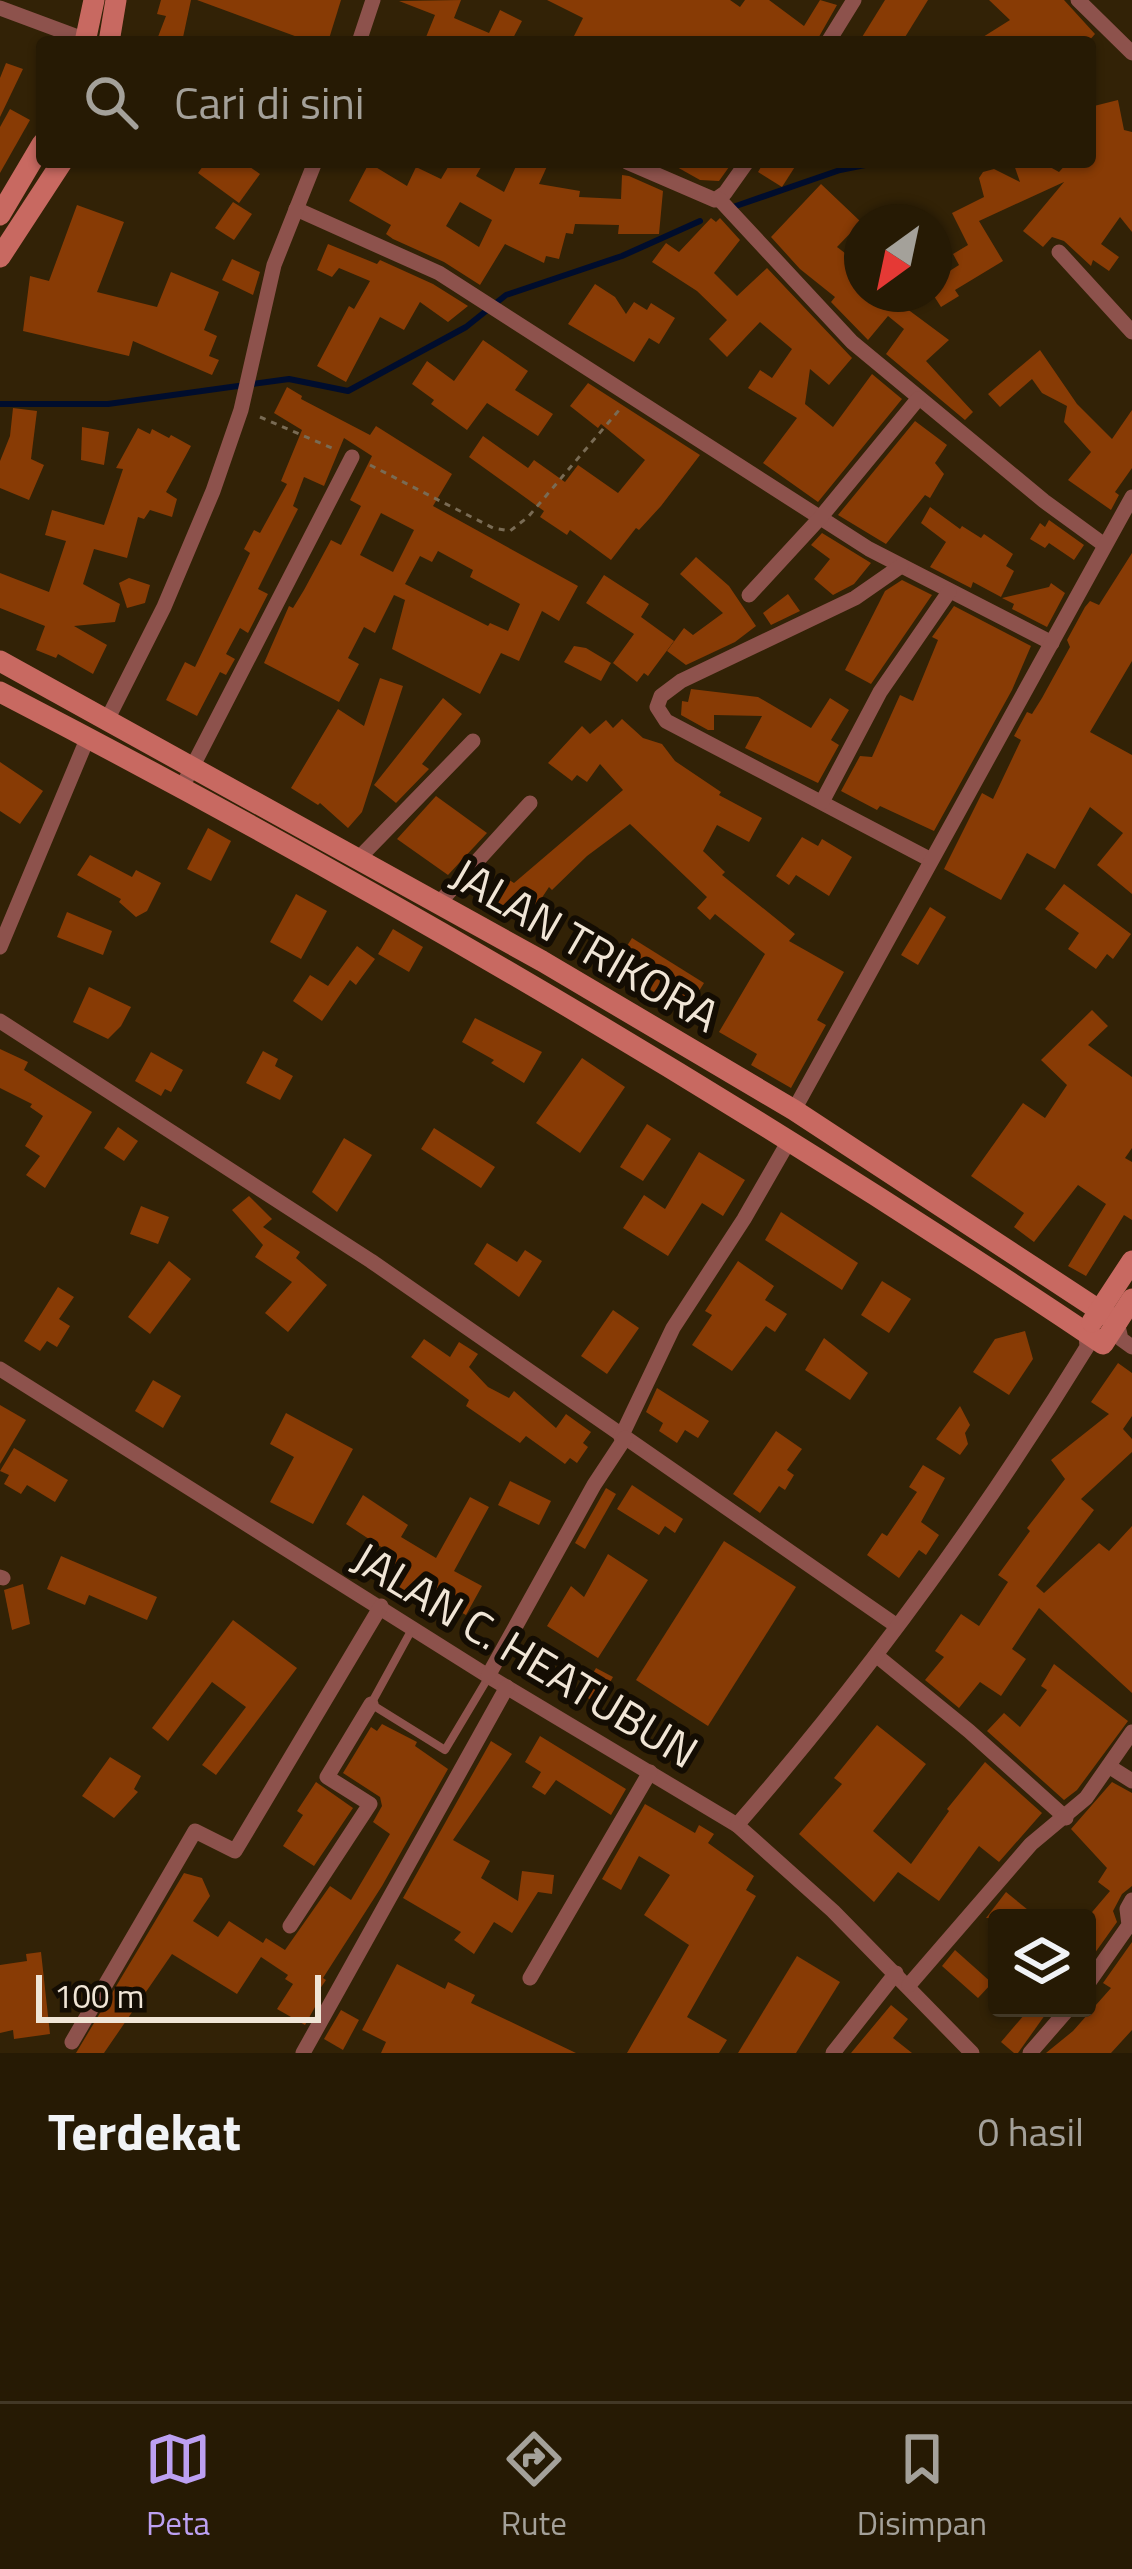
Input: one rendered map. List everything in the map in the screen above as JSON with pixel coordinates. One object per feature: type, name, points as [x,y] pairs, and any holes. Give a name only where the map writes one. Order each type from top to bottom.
[{"type":"main road","points":[[93,36],[94,0]]},
{"type":"main road","points":[[96,36],[116,0]]},
{"type":"main road","points":[[0,215],[36,154]]},
{"type":"main road","points":[[0,257],[58,168]]},
{"type":"main road","name":"JALAN TRIKORA","points":[[0,661],[439,903],[794,1110],[1106,1335]]},
{"type":"main road","name":"JALAN TRIKORA","points":[[0,692],[552,997],[1106,1335]]},
{"type":"main road","points":[[1106,1335],[1132,1261]]},
{"type":"main road","points":[[1106,1335],[1132,1299]]},
{"type":"street","points":[[361,36],[373,0]]},
{"type":"street","points":[[1078,0],[1132,53]]},
{"type":"street","points":[[831,36],[846,3]]},
{"type":"street","points":[[0,8],[79,36]]},
{"type":"street","points":[[107,720],[171,590],[242,410],[274,265],[313,168]]},
{"type":"street","points":[[640,168],[719,199],[852,342],[1103,544]]},
{"type":"street","points":[[719,199],[742,168]]},
{"type":"street","points":[[296,209],[439,273],[820,518],[1052,644]]},
{"type":"street","points":[[1059,252],[1132,332]]},
{"type":"street","points":[[749,595],[918,399]]},
{"type":"street","points":[[181,789],[352,457]]},
{"type":"street","points":[[794,1110],[1132,497]]},
{"type":"street","points":[[901,566],[854,598],[681,681],[661,696],[657,707],[666,721],[931,860]]},
{"type":"street","points":[[822,802],[880,692],[949,592]]},
{"type":"street","points":[[0,947],[88,737]]},
{"type":"street","points":[[358,859],[473,741]]},
{"type":"street","points":[[439,903],[530,803]]},
{"type":"street","points":[[0,1021],[371,1261],[897,1626]]},
{"type":"street","points":[[488,1676],[623,1437],[673,1328],[790,1139]]},
{"type":"street","points":[[737,1825],[847,1697],[1106,1335]]},
{"type":"street","name":"JALAN C. HEATUBUN","points":[[0,1369],[381,1606],[412,1630],[737,1825],[903,1979],[972,2053]]},
{"type":"street","points":[[72,2042],[195,1831],[235,1851],[381,1606]]},
{"type":"street","points":[[877,1656],[1066,1818]]},
{"type":"street","points":[[303,2053],[507,1687]]},
{"type":"street","points":[[290,1926],[370,1804],[327,1777],[371,1704]]},
{"type":"street","points":[[833,2053],[1031,1844],[1066,1818],[1132,1732]]},
{"type":"street","points":[[1109,1767],[1132,1781]]},
{"type":"street","points":[[530,1978],[650,1772]]},
{"type":"street","points":[[1096,1972],[1129,1924],[1127,1909],[1132,1900]]},
{"type":"street","points":[[1030,2053],[1062,2017]]},
{"type":"lane","points":[[412,1630],[371,1704],[445,1750],[488,1676]]},
{"type":"path","points":[[242,410],[352,457],[494,528],[510,531],[549,494],[632,394]]},
{"type":"building","points":[[161,0],[191,0],[183,36],[158,36],[166,16],[157,14]]},
{"type":"building","points":[[197,0],[341,0],[330,36],[295,36]]},
{"type":"building","points":[[461,0],[454,18],[489,33],[500,10],[522,21],[514,36],[426,36],[435,15],[399,1]]},
{"type":"building","points":[[547,0],[730,0],[740,7],[745,0],[769,0],[804,26],[820,0],[837,5],[819,36],[574,36],[583,18]]},
{"type":"building","points":[[885,0],[928,0],[906,36],[863,36]]},
{"type":"building","points":[[989,0],[1064,0],[1095,34],[985,36],[1010,20]]},
{"type":"building","points":[[6,63],[23,69],[0,117],[0,78]]},
{"type":"building","points":[[1118,100],[1124,130],[1132,132],[1132,232],[1120,217],[1101,244],[1119,257],[1109,271],[1093,260],[1091,266],[1064,241],[1052,237],[1043,247],[1023,231],[1064,182],[979,221],[1003,261],[955,290],[959,296],[952,300],[952,269],[959,265],[953,254],[968,245],[952,213],[984,197],[979,178],[983,172],[994,169],[1020,182],[1015,168],[1059,172],[1096,168],[1096,106]]},
{"type":"building","points":[[10,109],[30,120],[0,173],[0,127]]},
{"type":"building","points":[[202,168],[252,168],[260,174],[239,203],[198,173]]},
{"type":"building","points":[[366,168],[377,168],[407,186],[418,168],[441,179],[447,168],[481,168],[476,176],[504,192],[515,168],[546,168],[539,184],[580,191],[579,197],[621,199],[622,175],[629,176],[663,191],[659,234],[618,234],[619,225],[575,224],[573,234],[566,233],[559,259],[546,256],[544,263],[505,244],[480,285],[393,239],[386,234],[391,225],[349,201]],"holes":[[[460,202],[492,220],[479,247],[446,226]]]},
{"type":"building","points":[[679,168],[728,168],[719,181],[700,180]]},
{"type":"building","points":[[760,168],[794,168],[782,187],[758,172]]},
{"type":"building","points":[[821,184],[844,206],[844,240],[837,247],[844,252],[844,312],[911,312],[949,340],[926,361],[973,412],[965,420],[886,354],[904,329],[888,316],[868,340],[831,302],[835,297],[771,237]]},
{"type":"building","points":[[233,202],[252,214],[234,240],[215,228]]},
{"type":"building","points":[[77,205],[124,222],[97,292],[157,307],[171,272],[219,292],[204,330],[217,336],[209,356],[219,360],[212,375],[133,341],[129,356],[23,331],[30,276],[49,281]]},
{"type":"building","points":[[711,218],[716,222],[720,218],[740,240],[714,273],[737,296],[767,268],[852,358],[829,385],[810,369],[805,404],[833,427],[872,374],[902,399],[818,502],[763,463],[797,418],[748,388],[760,370],[772,378],[792,349],[760,322],[727,357],[709,339],[727,320],[697,291],[652,262],[666,243],[679,252]]},
{"type":"building","points":[[328,244],[377,264],[380,260],[468,306],[448,322],[420,302],[404,330],[380,317],[346,382],[317,366],[349,306],[354,309],[370,281],[339,268],[332,277],[317,270]]},
{"type":"building","points":[[232,259],[260,272],[253,295],[222,280]]},
{"type":"building","points":[[595,284],[615,297],[626,314],[634,302],[647,310],[651,303],[675,318],[659,344],[649,338],[634,362],[568,324]]},
{"type":"building","points":[[483,340],[528,371],[515,390],[553,414],[538,436],[487,403],[467,430],[412,384],[427,361],[454,381]]},
{"type":"building","points":[[1040,350],[1077,404],[1112,439],[1132,410],[1132,468],[1115,492],[1119,495],[1111,510],[1068,480],[1091,452],[1064,422],[1067,406],[1042,393],[1032,379],[1000,407],[988,394]]},
{"type":"building","points":[[588,383],[700,455],[611,560],[570,530],[567,535],[540,517],[544,511],[469,457],[483,436],[528,468],[534,460],[565,482],[578,465],[618,493],[645,460],[570,406]]},
{"type":"building","points":[[287,387],[370,435],[376,426],[452,474],[433,506],[578,586],[559,621],[542,611],[519,661],[501,653],[480,694],[392,649],[405,600],[394,595],[375,633],[364,627],[348,658],[359,664],[339,702],[264,663],[289,606],[293,608],[331,540],[341,545],[361,506],[350,500],[372,456],[344,438],[324,486],[304,477],[293,506],[298,509],[258,589],[268,594],[248,633],[240,628],[226,654],[235,659],[226,675],[220,672],[197,716],[166,700],[185,662],[195,667],[250,553],[244,549],[254,530],[260,533],[287,484],[281,481],[302,430],[274,413]],"holes":[[[381,513],[414,530],[393,572],[360,555]],[[438,551],[473,570],[470,577],[520,604],[508,631],[488,626],[405,584],[420,556],[432,562]]]},
{"type":"building","points":[[13,408],[37,411],[31,459],[44,465],[29,500],[0,488],[0,461],[10,436]]},
{"type":"building","points":[[915,421],[947,445],[935,463],[944,474],[930,498],[925,495],[886,544],[838,515]]},
{"type":"building","points":[[82,427],[109,432],[104,465],[81,460]]},
{"type":"building","points":[[138,428],[171,435],[191,446],[166,492],[177,499],[172,517],[150,510],[144,519],[138,517],[127,558],[94,549],[83,584],[120,604],[115,622],[74,626],[107,645],[93,674],[58,654],[56,658],[36,650],[45,626],[0,608],[0,573],[49,592],[66,541],[45,535],[52,510],[104,525],[123,469],[116,468]]},
{"type":"building","points":[[930,507],[960,529],[981,538],[984,534],[1013,554],[1006,566],[1014,571],[1001,597],[930,567],[946,542],[921,523]]},
{"type":"building","points":[[1049,520],[1084,545],[1074,560],[1049,543],[1045,548],[1030,539],[1040,523],[1045,527]]},
{"type":"building","points":[[822,533],[871,563],[854,584],[833,595],[814,579],[830,559],[811,545]]},
{"type":"building","points":[[1132,553],[1132,661],[1090,732],[1132,755],[1132,894],[1097,865],[1123,833],[1090,807],[1055,869],[1027,853],[1001,900],[944,869],[982,793],[993,799],[1021,740],[1014,736],[1027,712],[1032,714],[1042,698],[1085,607],[1090,601],[1099,605]]},
{"type":"building","points":[[696,557],[729,586],[756,626],[735,642],[686,665],[667,651],[684,628],[693,635],[723,613],[680,574]]},
{"type":"building","points":[[604,575],[649,604],[641,617],[674,641],[648,676],[644,673],[637,682],[613,663],[634,634],[586,603]]},
{"type":"building","points":[[129,578],[150,585],[145,603],[127,608],[119,583]]},
{"type":"building","points":[[902,580],[932,595],[871,684],[845,670],[885,591]]},
{"type":"building","points":[[1051,583],[1065,593],[1047,627],[1012,609],[1014,604],[1002,598],[1049,587]]},
{"type":"building","points":[[788,594],[800,611],[771,625],[763,613]]},
{"type":"building","points":[[954,606],[1031,646],[1012,690],[934,831],[841,791],[860,756],[872,757],[900,695],[913,701],[938,640],[932,637]]},
{"type":"building","points":[[574,646],[611,663],[601,681],[564,662]]},
{"type":"building","points":[[380,678],[403,686],[362,812],[348,828],[320,803],[291,788],[338,709],[364,726]]},
{"type":"building","points":[[691,689],[758,697],[811,728],[830,698],[849,710],[831,740],[839,745],[818,783],[745,748],[762,716],[714,715],[714,730],[708,730],[681,715],[682,701],[688,702]]},
{"type":"building","points":[[443,698],[462,714],[422,764],[429,769],[396,803],[374,785]]},
{"type":"building","points":[[622,719],[643,738],[662,744],[675,761],[719,795],[762,818],[749,842],[717,825],[703,851],[725,872],[722,875],[795,934],[789,941],[844,972],[817,1020],[826,1025],[791,1088],[751,1065],[757,1054],[719,1032],[765,954],[715,914],[710,920],[697,908],[707,897],[630,824],[552,890],[549,887],[526,922],[489,898],[503,876],[514,883],[623,790],[600,764],[587,782],[577,775],[572,781],[548,763],[582,726],[590,734],[606,720],[613,728]]},
{"type":"building","points":[[0,762],[43,791],[20,824],[0,811]]},
{"type":"building","points":[[436,796],[487,833],[448,875],[397,839]]},
{"type":"building","points":[[208,828],[231,841],[211,881],[187,869]]},
{"type":"building","points":[[802,837],[818,846],[822,839],[852,857],[829,896],[796,875],[789,885],[776,876]]},
{"type":"building","points":[[90,855],[132,877],[136,870],[161,883],[147,911],[136,917],[121,899],[77,875]]},
{"type":"building","points":[[1064,884],[1131,934],[1113,959],[1107,954],[1096,969],[1068,949],[1079,933],[1045,909]]},
{"type":"building","points":[[296,894],[327,911],[301,959],[270,942]]},
{"type":"building","points":[[930,907],[946,917],[918,965],[901,955]]},
{"type":"building","points":[[67,912],[112,931],[103,955],[57,937]]},
{"type":"building","points":[[393,929],[423,947],[409,972],[378,954]]},
{"type":"building","points":[[632,938],[704,983],[686,1012],[614,967]]},
{"type":"building","points":[[357,946],[375,959],[356,985],[350,980],[322,1021],[293,1001],[310,975],[328,986]]},
{"type":"building","points":[[89,987],[131,1007],[108,1039],[73,1022]]},
{"type":"building","points":[[1092,1010],[1108,1026],[1088,1045],[1132,1077],[1132,1148],[1125,1158],[1132,1162],[1132,1220],[1124,1215],[1086,1276],[1068,1266],[1106,1204],[1078,1185],[1034,1242],[1014,1227],[1024,1213],[971,1176],[1023,1103],[1045,1118],[1067,1085],[1041,1060]]},
{"type":"building","points":[[475,1018],[542,1052],[524,1083],[462,1042]]},
{"type":"building","points":[[0,1049],[28,1062],[24,1070],[92,1112],[45,1188],[26,1175],[40,1156],[25,1146],[43,1116],[32,1104],[0,1088]]},
{"type":"building","points":[[263,1051],[278,1059],[275,1066],[293,1076],[280,1100],[246,1083]]},
{"type":"building","points":[[151,1052],[183,1070],[171,1092],[165,1089],[161,1096],[135,1081]]},
{"type":"building","points":[[582,1058],[625,1087],[580,1153],[536,1123]]},
{"type":"building","points":[[647,1124],[671,1139],[643,1181],[620,1167]]},
{"type":"building","points":[[118,1127],[138,1141],[124,1161],[104,1148]]},
{"type":"building","points":[[434,1128],[495,1167],[481,1188],[421,1149]]},
{"type":"building","points":[[344,1138],[372,1155],[337,1212],[312,1192]]},
{"type":"building","points":[[699,1152],[745,1180],[723,1216],[702,1203],[668,1256],[623,1228],[644,1195],[665,1209]]},
{"type":"building","points":[[249,1196],[272,1219],[263,1227],[300,1252],[296,1258],[327,1285],[288,1332],[265,1313],[292,1282],[255,1257],[263,1245],[232,1210]]},
{"type":"building","points":[[141,1206],[169,1217],[158,1244],[130,1234]]},
{"type":"building","points":[[781,1212],[858,1263],[842,1290],[765,1240]]},
{"type":"building","points":[[487,1243],[517,1262],[525,1250],[542,1261],[519,1297],[474,1264]]},
{"type":"building","points":[[169,1261],[191,1279],[150,1334],[128,1317]]},
{"type":"building","points":[[738,1261],[774,1286],[765,1300],[787,1314],[775,1332],[766,1326],[732,1371],[692,1345],[712,1315],[705,1311]]},
{"type":"building","points":[[882,1281],[911,1299],[889,1333],[861,1315]]},
{"type":"building","points":[[58,1287],[74,1297],[59,1319],[70,1326],[57,1347],[47,1341],[40,1351],[24,1341]]},
{"type":"building","points":[[613,1310],[639,1328],[607,1374],[581,1356]]},
{"type":"building","points":[[1025,1331],[1033,1359],[1009,1395],[973,1372],[995,1339]]},
{"type":"building","points":[[824,1338],[868,1373],[850,1400],[805,1370]]},
{"type":"building","points":[[424,1339],[450,1357],[459,1342],[478,1354],[469,1367],[488,1387],[509,1398],[514,1391],[556,1428],[566,1414],[591,1432],[577,1463],[570,1458],[565,1464],[526,1436],[520,1443],[466,1406],[469,1400],[411,1357]]},
{"type":"building","points":[[1118,1363],[1132,1373],[1132,1416],[1123,1429],[1132,1439],[1132,1452],[1081,1499],[1094,1510],[1036,1586],[1044,1593],[1099,1543],[1109,1551],[1132,1526],[1132,1693],[1039,1608],[1012,1649],[1026,1659],[1001,1696],[980,1682],[959,1708],[925,1680],[944,1657],[935,1651],[961,1614],[979,1626],[1008,1582],[998,1575],[1065,1479],[1051,1460],[1109,1414],[1091,1402]]},
{"type":"building","points":[[153,1380],[181,1396],[163,1428],[135,1411]]},
{"type":"building","points":[[657,1388],[709,1421],[698,1438],[685,1430],[677,1443],[659,1431],[663,1423],[646,1412]]},
{"type":"building","points":[[0,1405],[26,1420],[0,1464]]},
{"type":"building","points":[[960,1406],[970,1425],[965,1433],[968,1444],[960,1455],[936,1439]]},
{"type":"building","points":[[286,1413],[353,1449],[313,1524],[270,1502],[294,1457],[270,1444]]},
{"type":"building","points":[[776,1431],[802,1449],[787,1470],[794,1475],[785,1490],[779,1486],[760,1513],[733,1494]]},
{"type":"building","points":[[14,1448],[68,1480],[55,1502],[27,1485],[21,1494],[4,1484],[9,1475],[0,1471]]},
{"type":"building","points":[[923,1465],[945,1478],[921,1522],[939,1535],[926,1555],[919,1550],[899,1578],[867,1555],[882,1533],[887,1536],[917,1492],[909,1487]]},
{"type":"building","points":[[510,1481],[551,1501],[539,1525],[498,1505]]},
{"type":"building","points":[[632,1485],[683,1519],[675,1533],[665,1526],[659,1535],[617,1509]]},
{"type":"building","points":[[606,1488],[616,1494],[585,1549],[575,1543]]},
{"type":"building","points":[[363,1495],[408,1525],[401,1537],[436,1558],[470,1497],[489,1507],[454,1571],[482,1586],[466,1615],[416,1588],[408,1601],[378,1583],[395,1556],[346,1524]]},
{"type":"building","points":[[724,1541],[796,1587],[708,1726],[636,1680]]},
{"type":"building","points":[[608,1554],[648,1580],[598,1658],[547,1626],[571,1586],[584,1597]]},
{"type":"building","points":[[61,1556],[157,1597],[147,1620],[89,1595],[85,1605],[47,1589]]},
{"type":"building","points":[[23,1584],[30,1624],[12,1630],[4,1590]]},
{"type":"building","points":[[233,1620],[297,1668],[216,1775],[202,1765],[246,1707],[212,1682],[168,1741],[152,1728]]},
{"type":"building","points":[[1054,1664],[1128,1721],[1077,1790],[1064,1800],[987,1731],[1004,1713],[1020,1727],[1047,1690],[1041,1686]]},
{"type":"building","points":[[596,1668],[613,1677],[598,1704],[581,1694]]},
{"type":"building","points":[[382,1724],[417,1742],[415,1746],[448,1769],[323,1978],[315,1996],[320,1998],[305,2025],[277,2009],[293,1984],[285,1979],[288,1975],[261,1957],[237,1994],[172,1954],[104,2053],[76,2053],[184,1873],[202,1878],[210,1896],[193,1921],[218,1937],[229,1921],[263,1943],[266,1938],[285,1950],[330,1886],[351,1900],[390,1834],[373,1822],[382,1806],[380,1797],[343,1773],[371,1727],[377,1731]]},
{"type":"building","points":[[877,1725],[926,1764],[873,1831],[911,1864],[985,1762],[1042,1813],[999,1862],[979,1846],[939,1901],[898,1872],[874,1902],[799,1834],[842,1784],[834,1778]]},
{"type":"building","points":[[540,1736],[626,1789],[611,1815],[556,1780],[545,1795],[532,1787],[541,1772],[525,1762]]},
{"type":"building","points":[[491,1741],[512,1754],[453,1840],[490,1861],[481,1878],[518,1901],[522,1871],[554,1875],[552,1894],[538,1892],[512,1933],[494,1922],[474,1954],[454,1940],[461,1932],[403,1898]]},
{"type":"building","points":[[110,1757],[141,1776],[134,1789],[138,1792],[114,1818],[82,1796]]},
{"type":"building","points":[[316,1782],[353,1808],[314,1866],[283,1846]]},
{"type":"building","points":[[1112,1782],[1132,1793],[1132,1886],[1122,1894],[1113,1911],[1117,1922],[1096,1951],[1095,1909],[1110,1891],[1098,1882],[1107,1868],[1071,1829]]},
{"type":"building","points":[[645,1804],[695,1833],[699,1825],[714,1834],[708,1843],[754,1876],[746,1890],[756,1896],[687,2017],[727,2040],[719,2053],[627,2053],[689,1945],[644,1915],[670,1875],[639,1856],[621,1890],[602,1879]]},
{"type":"building","points":[[1006,1892],[1027,1909],[993,1909]]},
{"type":"building","points":[[1132,1942],[1132,2030],[1111,2053],[1046,2053],[1085,2017],[1096,2017],[1096,2005],[1111,1988],[1103,1983]]},
{"type":"building","points":[[955,1950],[988,1979],[988,1987],[978,1998],[942,1966]]},
{"type":"building","points":[[41,1952],[50,2034],[14,2039],[13,2030],[0,2033],[0,1965],[27,1961],[26,1954]]},
{"type":"building","points":[[797,1956],[840,1982],[796,2053],[738,2053]]},
{"type":"building","points":[[397,1964],[445,1989],[448,1982],[475,1995],[471,2003],[576,2053],[381,2053],[386,2042],[362,2030]]},
{"type":"building","points":[[891,2005],[908,2019],[893,2038],[912,2053],[851,2053]]},
{"type":"building","points":[[341,2010],[359,2020],[343,2050],[324,2039]]},
{"type":"building","points":[[1022,2017],[1044,2017],[1018,2053],[1001,2042]]},
{"type":"waterway","points":[[733,207],[850,168]]},
{"type":"waterway","points":[[0,404],[108,404],[289,379],[348,391],[466,327],[506,295],[622,256],[700,221]]}]
